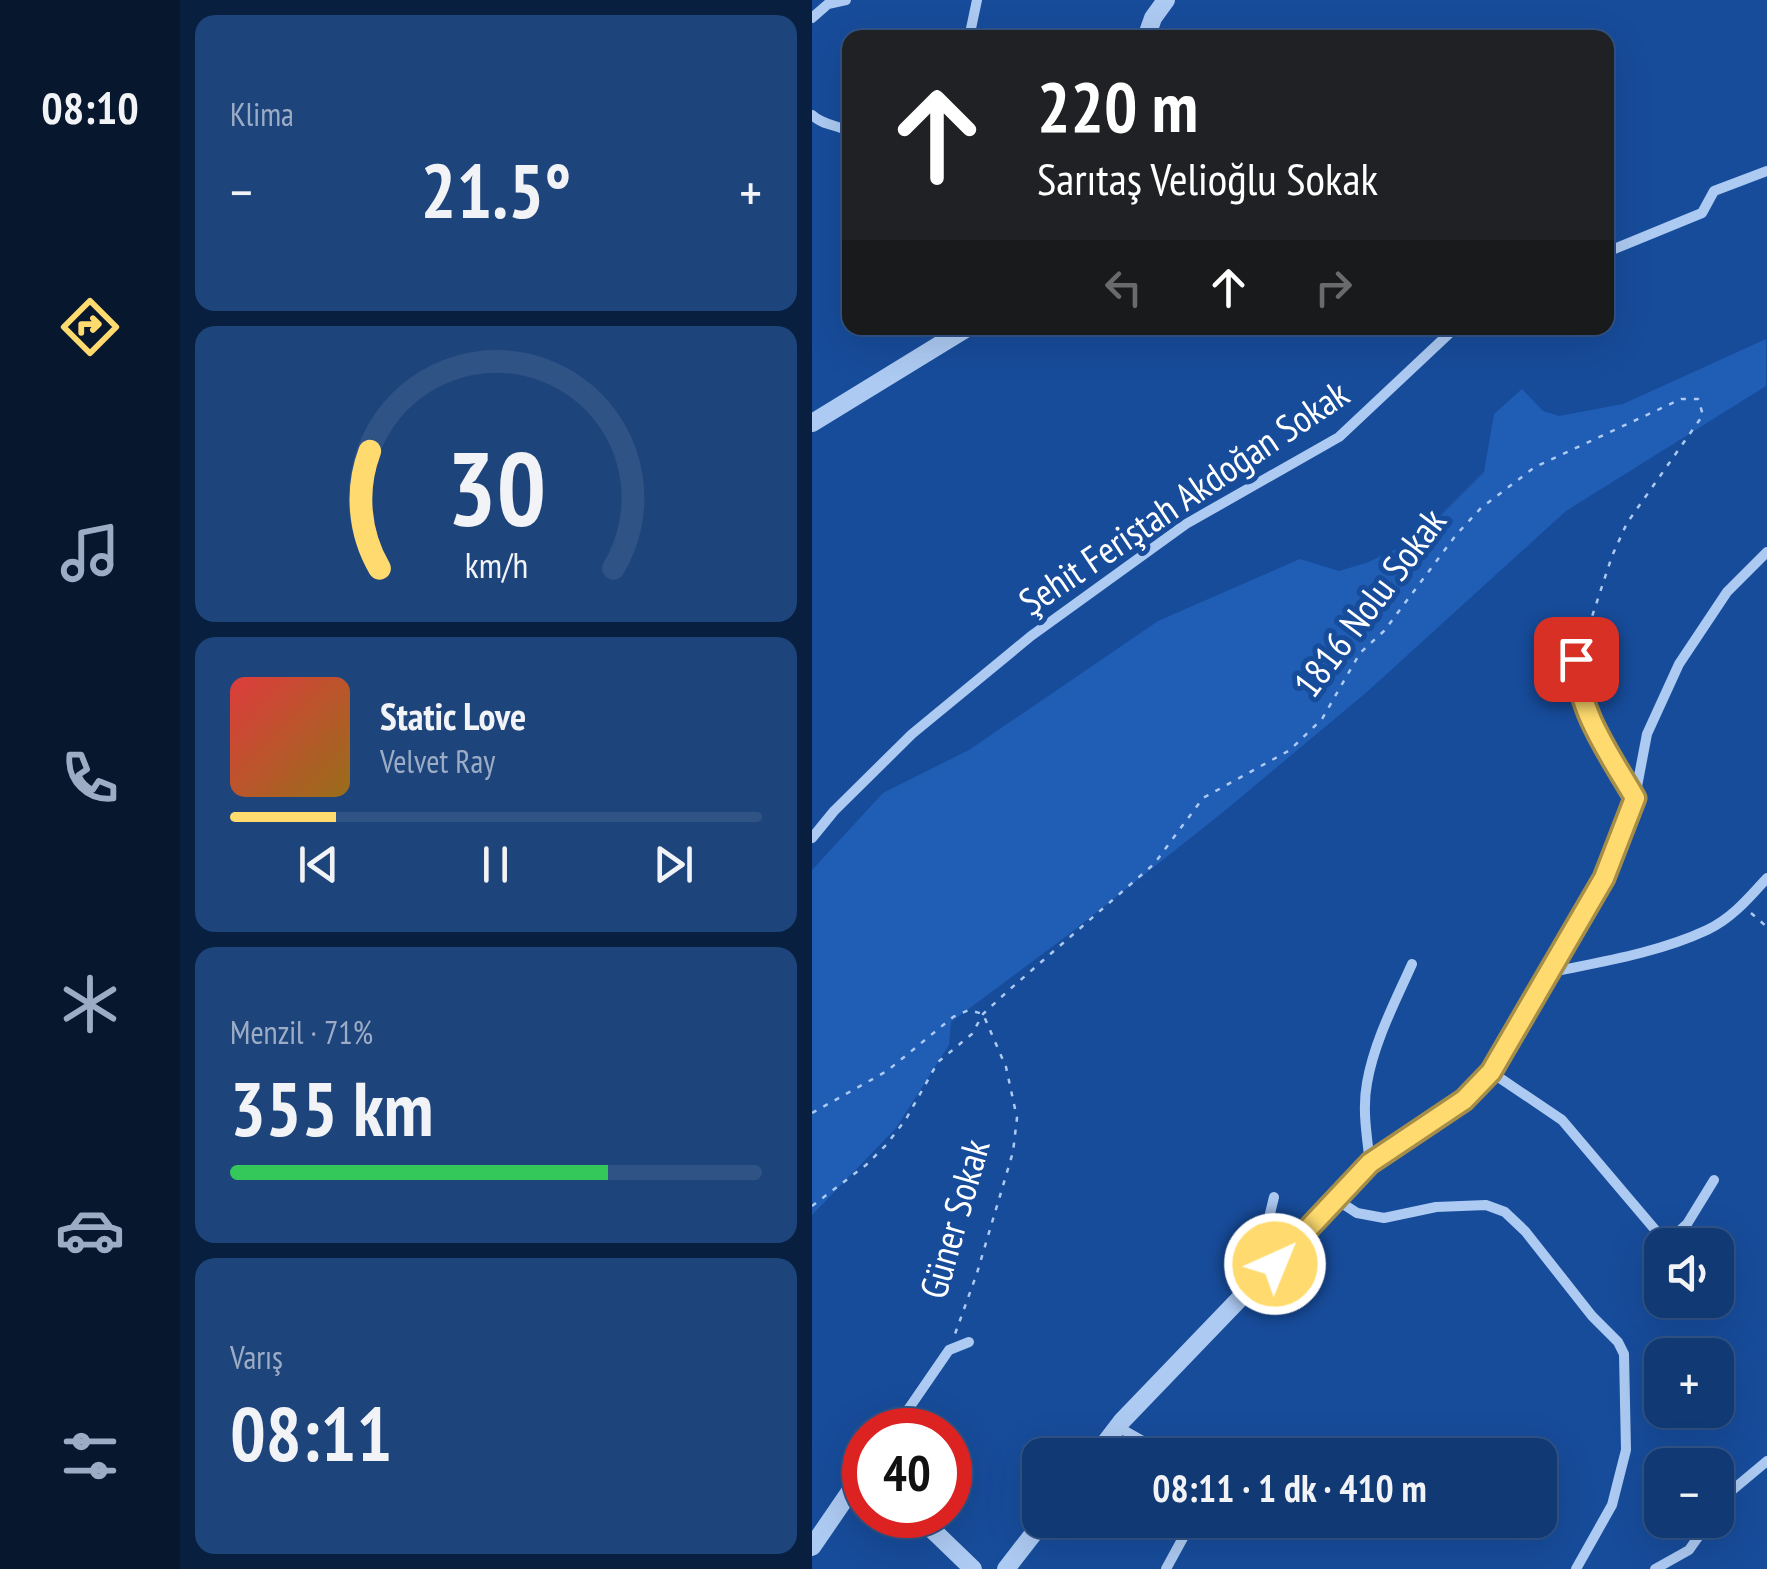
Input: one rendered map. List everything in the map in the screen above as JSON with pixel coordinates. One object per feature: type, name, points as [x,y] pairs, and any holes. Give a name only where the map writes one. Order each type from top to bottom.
[{"type":"street","points":[[812,18],[828,4],[846,0]]},
{"type":"street","points":[[971,30],[977,0]]},
{"type":"street","points":[[1154,9],[1166,0]]},
{"type":"street","points":[[812,114],[822,124],[842,128]]},
{"type":"street","points":[[1614,249],[1702,212],[1714,190],[1763,172],[1766,185]]},
{"type":"street","points":[[812,423],[956,335]]},
{"type":"street","name":"Şehit Feriştah Akdoğan Sokak","points":[[812,838],[912,734],[1031,636],[1186,524],[1339,437],[1448,335]]},
{"type":"street","points":[[1109,1438],[1370,1163],[1464,1100],[1491,1072],[1604,878],[1635,798],[1647,734],[1679,664],[1728,592],[1766,552]]},
{"type":"street","points":[[1576,659],[1576,676],[1587,711],[1635,798]]},
{"type":"street","points":[[1548,973],[1631,955],[1709,929],[1743,905],[1766,878]]},
{"type":"street","points":[[1370,1163],[1366,1085],[1388,1018],[1412,964]]},
{"type":"street","points":[[1491,1072],[1562,1120],[1657,1232],[1674,1236],[1687,1224],[1714,1180]]},
{"type":"street","points":[[1274,1198],[1267,1226],[1275,1264]]},
{"type":"street","points":[[1336,1200],[1357,1214],[1384,1218],[1436,1207],[1486,1204],[1505,1212],[1525,1230],[1592,1316],[1618,1342],[1624,1354],[1626,1450],[1612,1505],[1576,1569]]},
{"type":"street","name":"Güner Sokak","points":[[909,1408],[949,1350],[969,1342]]},
{"type":"street","points":[[1118,1427],[1138,1438]]},
{"type":"street","points":[[1734,1488],[1766,1461]]},
{"type":"street","points":[[812,1547],[842,1504]]},
{"type":"street","points":[[941,1538],[973,1569]]},
{"type":"street","points":[[1006,1569],[1030,1538]]},
{"type":"street","points":[[1166,1569],[1183,1538]]},
{"type":"street","points":[[1655,1569],[1689,1550],[1697,1538]]},
{"type":"path","name":"1816 Nolu Sokak","points":[[812,1206],[888,1144],[938,1062],[972,1034],[983,1014],[1154,864],[1204,798],[1290,750],[1322,720],[1360,653],[1384,631],[1480,508],[1551,459],[1681,399],[1698,398],[1703,415],[1627,523],[1576,659]]},
{"type":"path","points":[[1743,905],[1766,927]]},
{"type":"path","points":[[812,1113],[887,1070],[953,1017],[969,1010],[983,1014]]},
{"type":"path","name":"Güner Sokak","points":[[949,1350],[977,1273],[1012,1152],[1016,1118],[1006,1067],[983,1014]]},
{"type":"shaded area","points":[[1766,339],[1766,386],[1566,511],[1368,691],[1222,813],[951,1022],[949,1045],[896,1128],[812,1215],[812,870],[883,793],[969,750],[1158,621],[1300,559],[1339,571],[1416,540],[1484,472],[1494,414],[1522,389],[1543,411],[1559,416],[1623,404]]},
{"type":"route","points":[[1275,1264],[1370,1163],[1464,1100],[1491,1072],[1604,878],[1635,798],[1587,711],[1576,676],[1576,659]]}]
